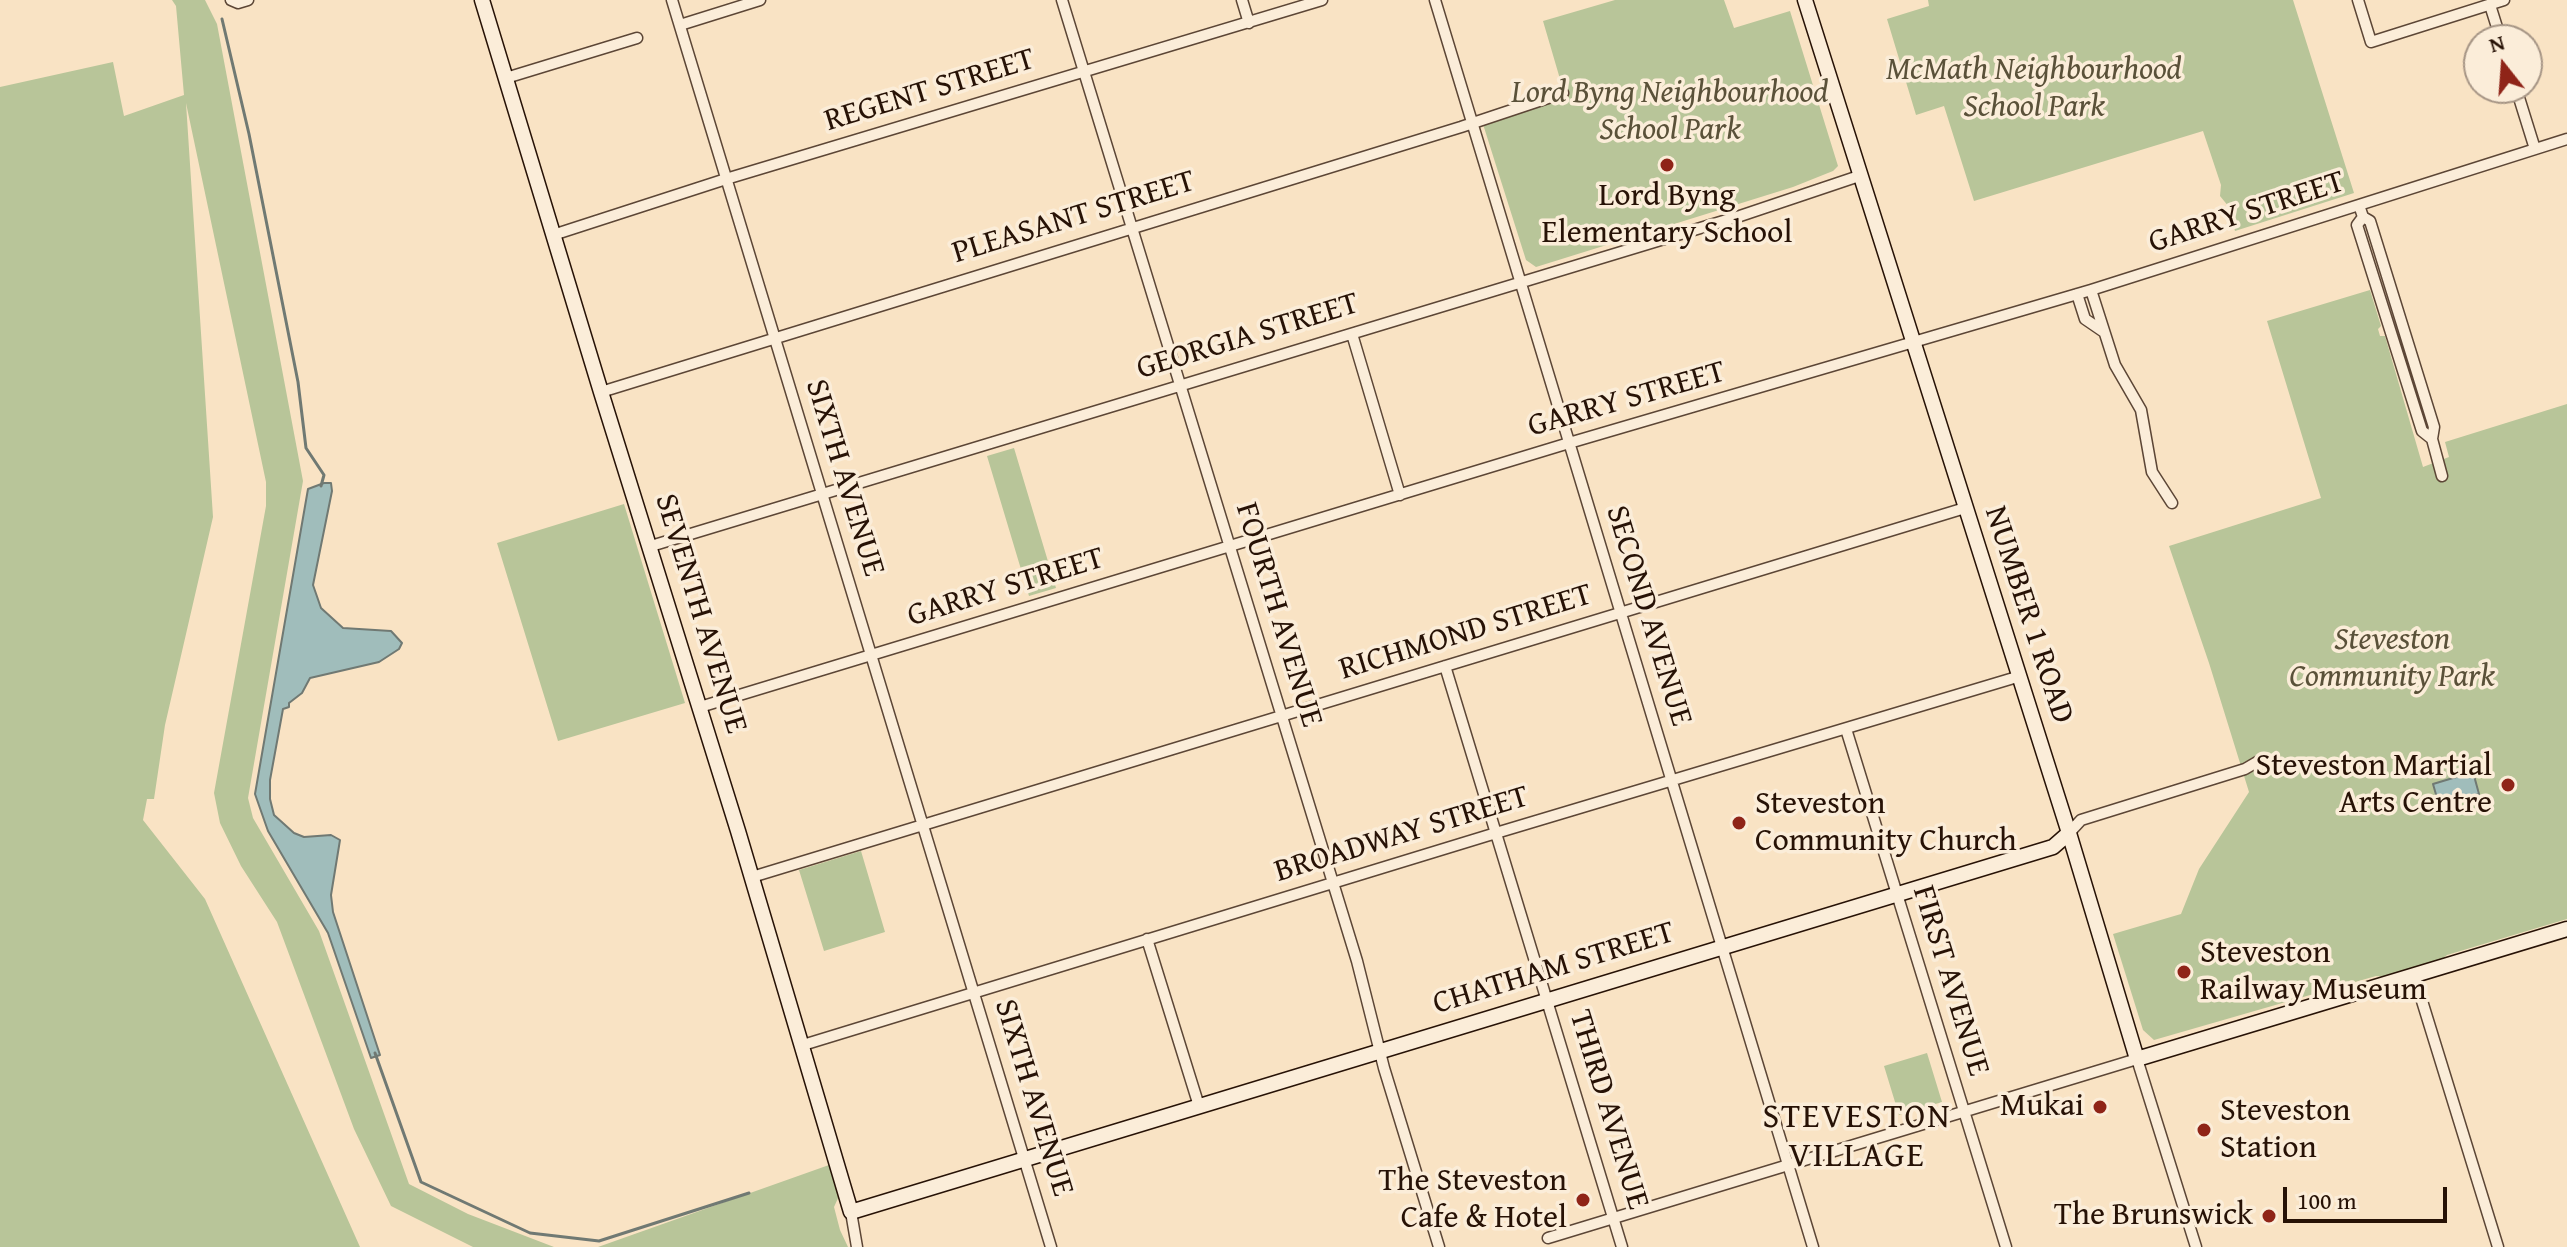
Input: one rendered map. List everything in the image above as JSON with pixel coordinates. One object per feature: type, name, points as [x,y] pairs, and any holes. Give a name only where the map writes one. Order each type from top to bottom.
[{"type":"street","points":[[231,0],[238,3],[248,0]]},
{"type":"street","name":"SEVENTH AVENUE","points":[[482,0],[803,1045],[851,1212],[857,1247]]},
{"type":"street","name":"SIXTH AVENUE","points":[[672,0],[1051,1247]]},
{"type":"street","points":[[680,25],[760,0]]},
{"type":"street","name":"FOURTH AVENUE","points":[[1062,0],[1357,961],[1379,1052],[1439,1247]]},
{"type":"street","points":[[1242,0],[1249,23]]},
{"type":"street","name":"REGENT STREET","points":[[553,235],[726,179],[1322,0]]},
{"type":"street","name":"SECOND AVENUE","points":[[1435,0],[1813,1247]]},
{"type":"street","name":"NUMBER 1 ROAD","points":[[1805,0],[2017,677],[2069,833],[2196,1247]]},
{"type":"street","points":[[2358,0],[2371,42],[2504,0]]},
{"type":"street","points":[[2490,5],[2496,24]]},
{"type":"street","points":[[506,78],[637,38]]},
{"type":"street","name":"PLEASANT STREET","points":[[601,392],[1563,93]]},
{"type":"street","points":[[2521,104],[2535,149]]},
{"type":"street","name":"GARRY STREET","points":[[700,707],[1569,443],[2091,290],[2567,139]]},
{"type":"street","name":"GEORGIA STREET","points":[[651,546],[1740,216],[1859,176]]},
{"type":"street","points":[[2359,205],[2363,217],[2370,221],[2434,427],[2432,439],[2442,476]]},
{"type":"street","points":[[2091,290],[2115,365],[2143,415],[2152,472],[2172,503]]},
{"type":"street","points":[[2077,294],[2085,319],[2104,332]]},
{"type":"street","points":[[1352,334],[1400,495]]},
{"type":"street","name":"RICHMOND STREET","points":[[752,877],[1965,508]]},
{"type":"street","name":"THIRD AVENUE","points":[[1445,666],[1622,1247]]},
{"type":"street","name":"BROADWAY STREET","points":[[803,1045],[2017,677]]},
{"type":"street","name":"FIRST AVENUE","points":[[1846,729],[2006,1247]]},
{"type":"street","name":"CHATHAM STREET","points":[[851,1212],[2053,847],[2081,820],[2245,769],[2262,759]]},
{"type":"street","points":[[1548,1238],[2567,929]]},
{"type":"street","points":[[1147,939],[1199,1106]]},
{"type":"street","points":[[2414,975],[2498,1247]]},
{"type":"green space","points":[[172,0],[205,0],[217,24],[303,481],[248,798],[253,818],[319,931],[409,1184],[468,1214],[554,1247],[473,1247],[391,1206],[354,1129],[277,922],[241,866],[220,823],[214,793],[266,506],[266,482],[186,103],[213,517],[165,725],[154,799],[147,799],[143,820],[205,899],[360,1247],[0,1247],[0,87],[113,62],[124,116],[184,95],[176,6]]},
{"type":"green space","name":"Lord Byng Neighbourhood School Park","points":[[1615,0],[1724,0],[1734,28],[1790,11],[1838,166],[1833,171],[1793,187],[1536,267],[1526,260],[1482,121],[1565,96],[1543,21]]},
{"type":"green space","name":"McMath Neighbourhood School Park","points":[[1928,0],[2293,0],[2354,193],[2235,231],[2229,207],[2220,196],[2221,185],[2203,131],[1974,201],[1944,106],[1916,115],[1887,19],[1929,6]]},
{"type":"green space","name":"Steveston Community Park","points":[[2370,290],[2381,326],[2378,329],[2380,336],[2385,336],[2423,467],[2449,457],[2445,442],[2567,404],[2567,919],[2447,955],[2438,962],[2385,977],[2376,976],[2154,1040],[2143,1030],[2113,934],[2181,914],[2199,869],[2249,792],[2169,546],[2321,498],[2267,321]]},
{"type":"green space","points":[[1014,448],[1056,588],[1029,596],[987,456]]},
{"type":"green space","points":[[624,504],[685,703],[558,741],[497,543]]},
{"type":"green space","points":[[861,851],[885,932],[824,951],[799,870]]},
{"type":"green space","points":[[1927,1053],[1942,1102],[1899,1115],[1884,1066]]},
{"type":"green space","points":[[829,1165],[839,1196],[834,1207],[848,1247],[598,1247]]},
{"type":"water","points":[[331,483],[332,491],[313,585],[321,608],[343,628],[391,631],[402,643],[399,649],[379,662],[310,678],[302,693],[283,709],[270,780],[270,799],[274,815],[294,833],[304,837],[331,835],[340,840],[331,895],[333,912],[380,1055],[371,1058],[328,933],[268,831],[255,794],[308,489]]},
{"type":"water","points":[[2473,772],[2479,794],[2439,805],[2433,784]]},
{"type":"waterway","points":[[222,19],[249,134],[298,382],[306,448],[324,475],[321,486]]},
{"type":"waterway","points":[[375,1053],[421,1182],[530,1233],[599,1241],[749,1193]]},
{"type":"place","name":"Lord Byng Elementary School","points":[[1667,165]]},
{"type":"place","name":"Steveston Martial Arts Centre","points":[[2508,785]]},
{"type":"place","name":"Steveston Community Church","points":[[1739,823]]},
{"type":"place","name":"Steveston Railway Museum","points":[[2184,972]]},
{"type":"place","name":"Mukai","points":[[2100,1107]]},
{"type":"place","name":"Steveston Station","points":[[2204,1130]]},
{"type":"place","name":"The Steveston Cafe & Hotel","points":[[1583,1200]]},
{"type":"place","name":"The Brunswick","points":[[2269,1216]]},
{"type":"district","name":"STEVESTON VILLAGE","points":[[1857,1138]]}]
